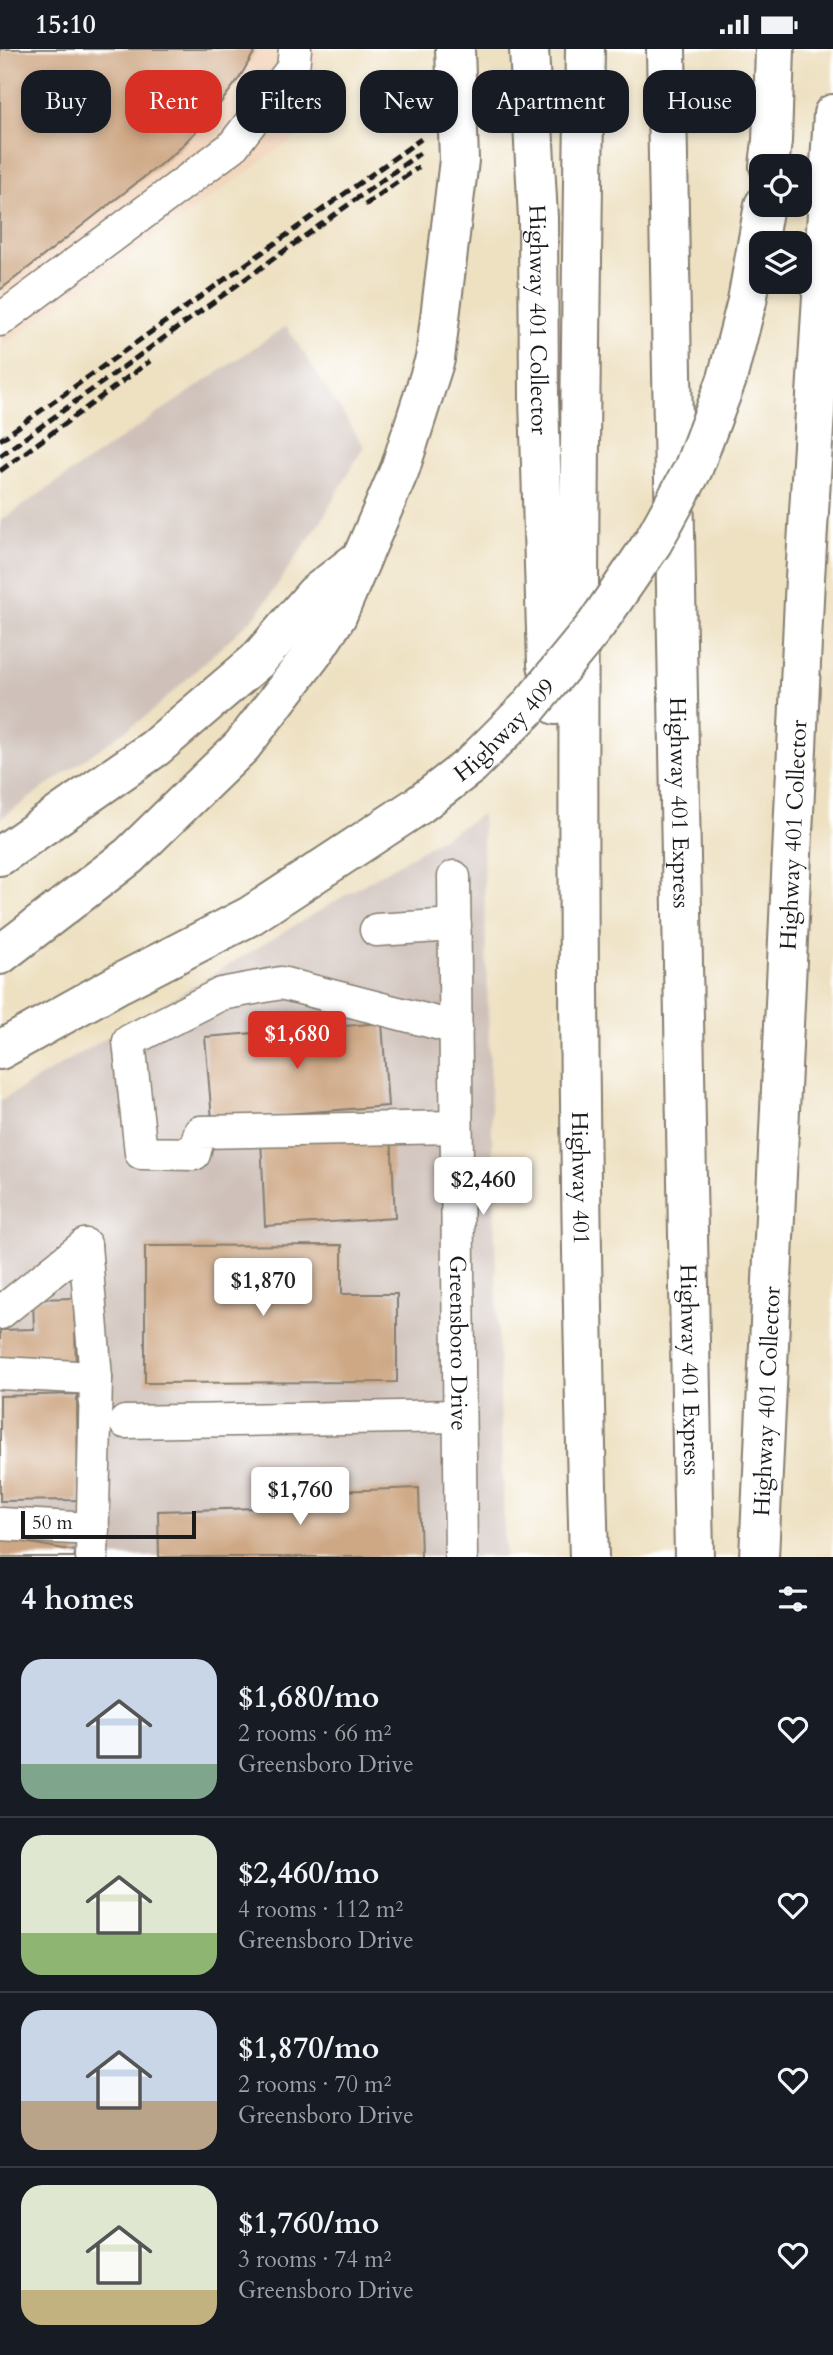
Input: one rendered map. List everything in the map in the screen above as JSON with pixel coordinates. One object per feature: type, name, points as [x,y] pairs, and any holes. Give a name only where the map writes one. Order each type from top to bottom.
[{"type":"highway","points":[[0,955],[128,856],[242,746],[331,625],[400,469],[435,359],[459,160],[454,49]]},
{"type":"highway","name":"Highway 401 Collector","points":[[529,49],[538,218],[539,399],[547,664],[578,799]]},
{"type":"highway","points":[[578,799],[585,49]]},
{"type":"highway","name":"Highway 401 Express","points":[[666,49],[694,1557]]},
{"type":"highway","points":[[770,154],[775,49]]},
{"type":"highway","name":"Highway 401 Collector","points":[[760,1557],[804,578],[833,114]]},
{"type":"highway","name":"Highway 409","points":[[6,1048],[120,983],[250,916],[419,805],[471,765],[527,709],[596,625],[653,542],[693,468],[727,379],[747,301],[762,217]]},
{"type":"highway","points":[[0,856],[155,748],[257,661],[315,594],[364,555]]},
{"type":"highway","name":"Highway 401","points":[[578,799],[589,1557]]},
{"type":"street","points":[[0,320],[232,147],[293,68],[295,49]]},
{"type":"street","name":"Greensboro Drive","points":[[454,877],[461,1557]]},
{"type":"street","points":[[376,930],[455,925]]},
{"type":"street","points":[[456,1028],[281,983],[221,994],[129,1041],[129,1153],[194,1154],[200,1132],[456,1127]]},
{"type":"street","points":[[0,1313],[85,1245],[96,1378],[92,1543],[0,1524]]},
{"type":"street","points":[[0,1373],[96,1378]]},
{"type":"street","points":[[125,1422],[459,1416]]},
{"type":"shaded area","points":[[0,49],[319,49],[317,70],[236,70],[236,133],[302,133],[0,347]]},
{"type":"shaded area","points":[[286,326],[364,446],[323,518],[258,613],[149,714],[0,819],[0,521]]},
{"type":"shaded area","points":[[482,814],[505,1557],[0,1557],[0,1101]]},
{"type":"building","points":[[0,49],[256,49],[244,70],[236,70],[236,82],[222,101],[222,70],[125,70],[125,133],[194,133],[176,152],[0,290]]},
{"type":"building","points":[[382,1023],[388,1106],[212,1120],[205,1037]]},
{"type":"building","points":[[391,1132],[395,1218],[265,1226],[261,1139]]},
{"type":"building","points":[[342,1245],[342,1294],[397,1294],[397,1382],[145,1383],[145,1246]]},
{"type":"building","points":[[74,1298],[76,1363],[0,1365],[0,1330],[34,1329],[33,1299]]},
{"type":"building","points":[[77,1394],[78,1500],[0,1501],[0,1396]]},
{"type":"building","points":[[419,1488],[421,1557],[159,1557],[158,1511],[258,1508],[257,1494]]},
{"type":"building","points":[[0,1538],[76,1551],[74,1557],[0,1557]]},
{"type":"railway","points":[[0,440],[421,139]]},
{"type":"railway","points":[[0,456],[420,153]]},
{"type":"railway","points":[[365,205],[419,167]]},
{"type":"railway","points":[[0,471],[150,361]]}]
